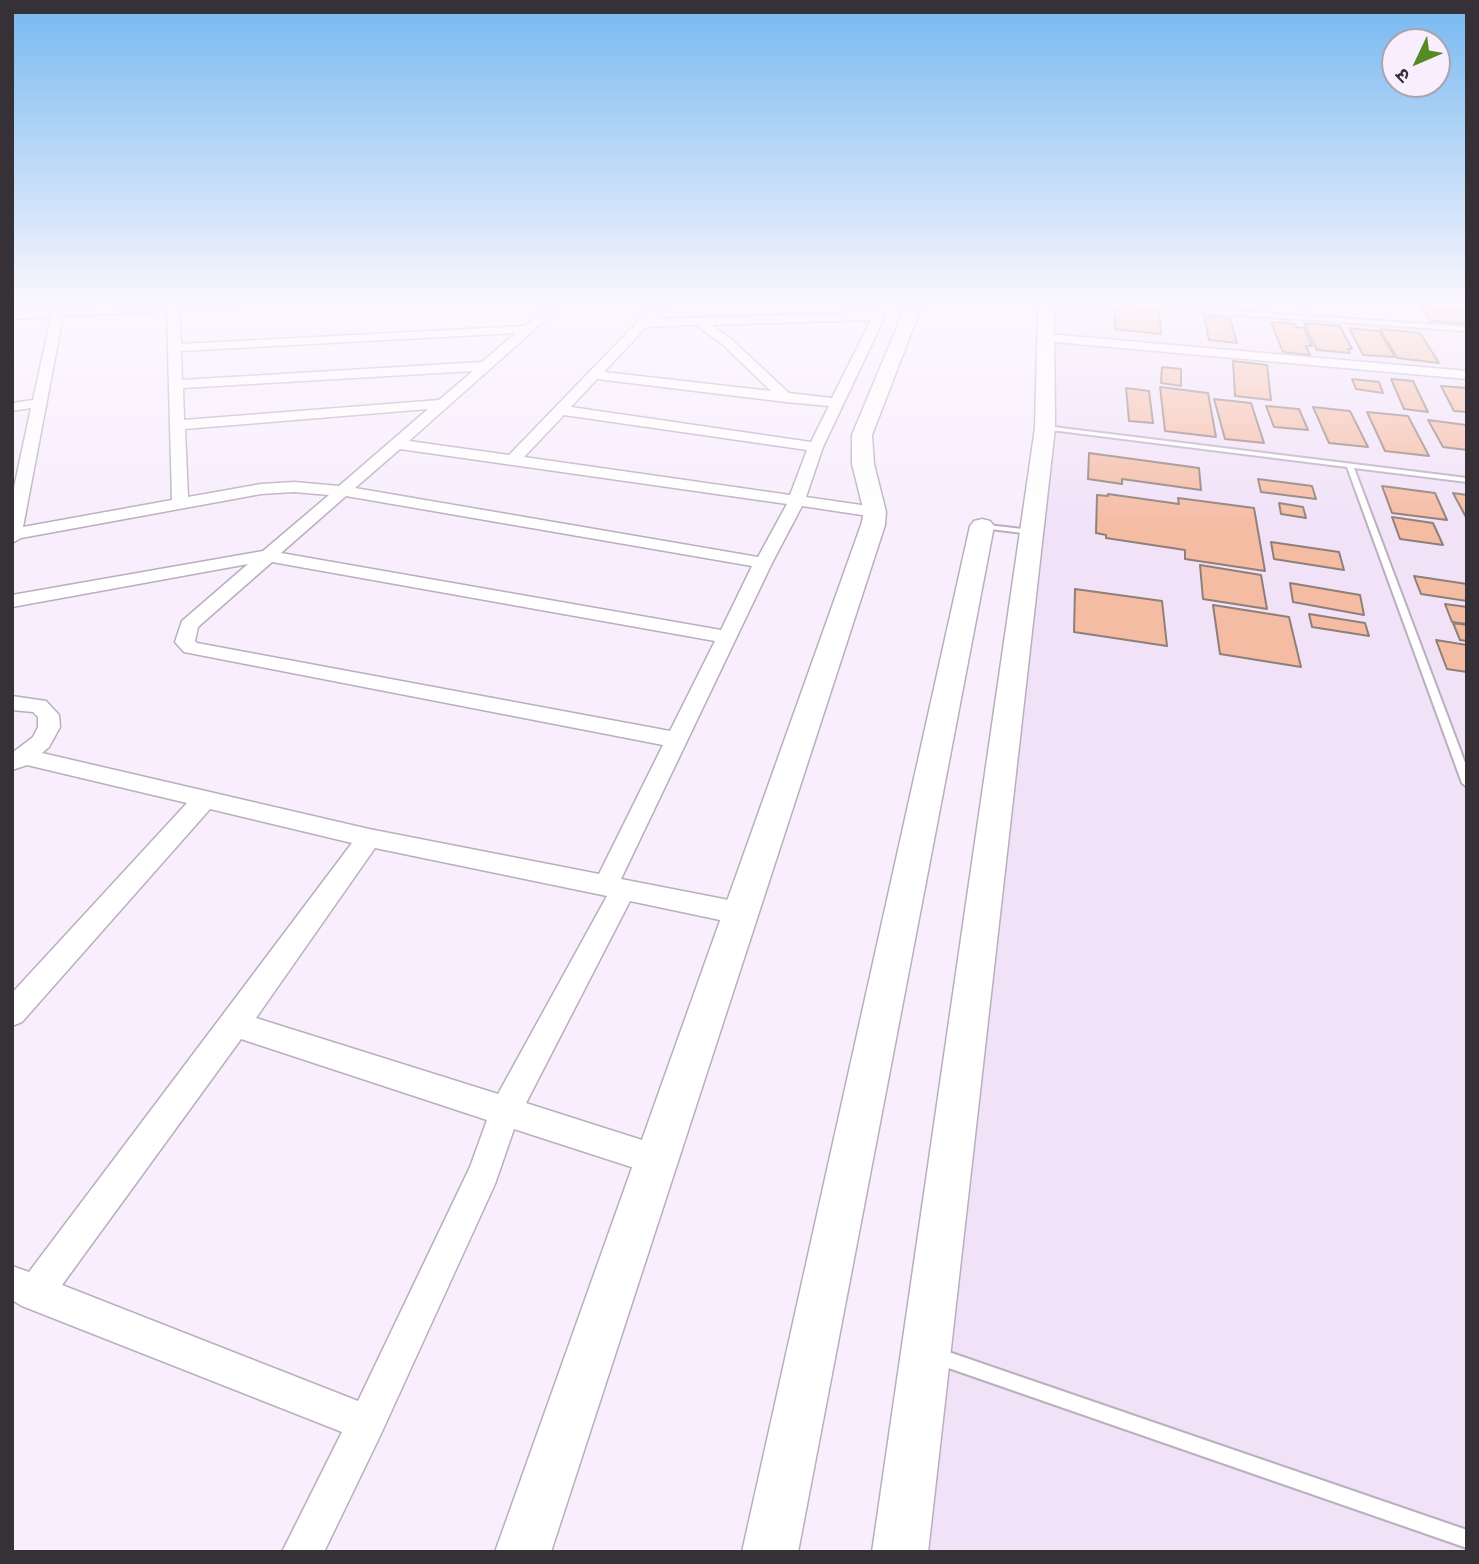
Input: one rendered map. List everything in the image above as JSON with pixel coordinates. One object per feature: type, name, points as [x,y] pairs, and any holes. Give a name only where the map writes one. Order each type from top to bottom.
[{"type":"main road","points":[[523,1552],[875,512],[863,464],[862,435],[885,378]]},
{"type":"main road","points":[[900,1552],[1045,428],[1047,378]]},
{"type":"main road","points":[[770,1552],[982,526]]},
{"type":"street","points":[[45,378],[13,536],[180,503],[280,487],[342,491],[763,563]]},
{"type":"street","points":[[176,378],[180,503]]},
{"type":"street","points":[[176,384],[280,378]]},
{"type":"street","points":[[473,378],[189,625],[185,642],[191,648],[675,740]]},
{"type":"street","points":[[513,460],[591,378]]},
{"type":"street","points":[[627,378],[836,403]]},
{"type":"street","points":[[765,378],[786,398]]},
{"type":"street","points":[[302,1552],[367,1423],[484,1173],[505,1111],[615,887],[675,740],[796,502],[816,447],[848,378]]},
{"type":"street","points":[[12,407],[40,403]]},
{"type":"street","points":[[179,425],[443,404]]},
{"type":"street","points":[[561,410],[816,447]]},
{"type":"street","points":[[398,444],[875,512]]},
{"type":"street","points":[[12,449],[30,446]]},
{"type":"street","points":[[12,601],[266,556],[726,637]]},
{"type":"street","points":[[12,703],[39,706],[48,715],[50,727],[41,743],[18,761]]},
{"type":"street","points":[[18,761],[205,799],[369,838],[739,913]]},
{"type":"street","points":[[12,1013],[205,799]]},
{"type":"street","points":[[367,1423],[23,1288],[235,1024],[369,838]]},
{"type":"street","points":[[235,1024],[656,1159]]},
{"type":"lane","points":[[1045,428],[1467,480]]},
{"type":"lane","points":[[1350,466],[1467,783]]},
{"type":"lane","points":[[982,526],[1031,532]]},
{"type":"lane","points":[[926,1352],[1467,1539]]},
{"type":"shaded area","points":[[1054,378],[1467,378],[1467,1552],[918,1552],[1050,433]]},
{"type":"building","points":[[1161,378],[1181,378],[1181,386],[1161,383]]},
{"type":"building","points":[[1234,378],[1268,378],[1271,400],[1235,396]]},
{"type":"building","points":[[1352,379],[1379,382],[1383,393],[1356,389]]},
{"type":"building","points":[[1391,379],[1413,381],[1428,412],[1404,409]]},
{"type":"building","points":[[1441,386],[1467,388],[1467,412],[1454,411]]},
{"type":"building","points":[[1160,387],[1208,393],[1216,437],[1165,431]]},
{"type":"building","points":[[1126,388],[1149,391],[1153,423],[1129,421]]},
{"type":"building","points":[[1214,399],[1251,403],[1264,443],[1225,439]]},
{"type":"building","points":[[1266,406],[1299,409],[1308,430],[1274,427]]},
{"type":"building","points":[[1313,407],[1350,411],[1368,447],[1329,443]]},
{"type":"building","points":[[1367,412],[1408,416],[1429,456],[1385,451]]},
{"type":"building","points":[[1428,420],[1466,425],[1467,450],[1443,447]]},
{"type":"building","points":[[1089,453],[1199,468],[1201,490],[1122,479],[1122,484],[1088,479]]},
{"type":"building","points":[[1258,479],[1312,486],[1316,499],[1261,492]]},
{"type":"building","points":[[1382,486],[1435,493],[1447,520],[1392,513]]},
{"type":"building","points":[[1453,493],[1467,495],[1467,519]]},
{"type":"building","points":[[1108,494],[1179,504],[1178,498],[1254,508],[1265,571],[1185,559],[1185,550],[1106,538],[1106,535],[1096,533],[1097,495]]},
{"type":"building","points":[[1279,503],[1303,507],[1306,518],[1281,514]]},
{"type":"building","points":[[1392,517],[1433,523],[1443,545],[1400,539]]},
{"type":"building","points":[[1271,542],[1339,552],[1344,570],[1274,559]]},
{"type":"building","points":[[1200,565],[1261,575],[1267,609],[1203,599]]},
{"type":"building","points":[[1414,576],[1467,584],[1467,601],[1421,594]]},
{"type":"building","points":[[1290,583],[1360,595],[1364,615],[1293,602]]},
{"type":"building","points":[[1075,589],[1162,601],[1167,646],[1074,632]]},
{"type":"building","points":[[1445,604],[1467,607],[1467,624],[1452,622]]},
{"type":"building","points":[[1213,605],[1289,617],[1301,667],[1220,654]]},
{"type":"building","points":[[1309,614],[1365,623],[1369,636],[1312,627]]},
{"type":"building","points":[[1453,623],[1467,625],[1467,641],[1460,640]]},
{"type":"building","points":[[1436,640],[1467,645],[1467,672],[1447,669]]}]
